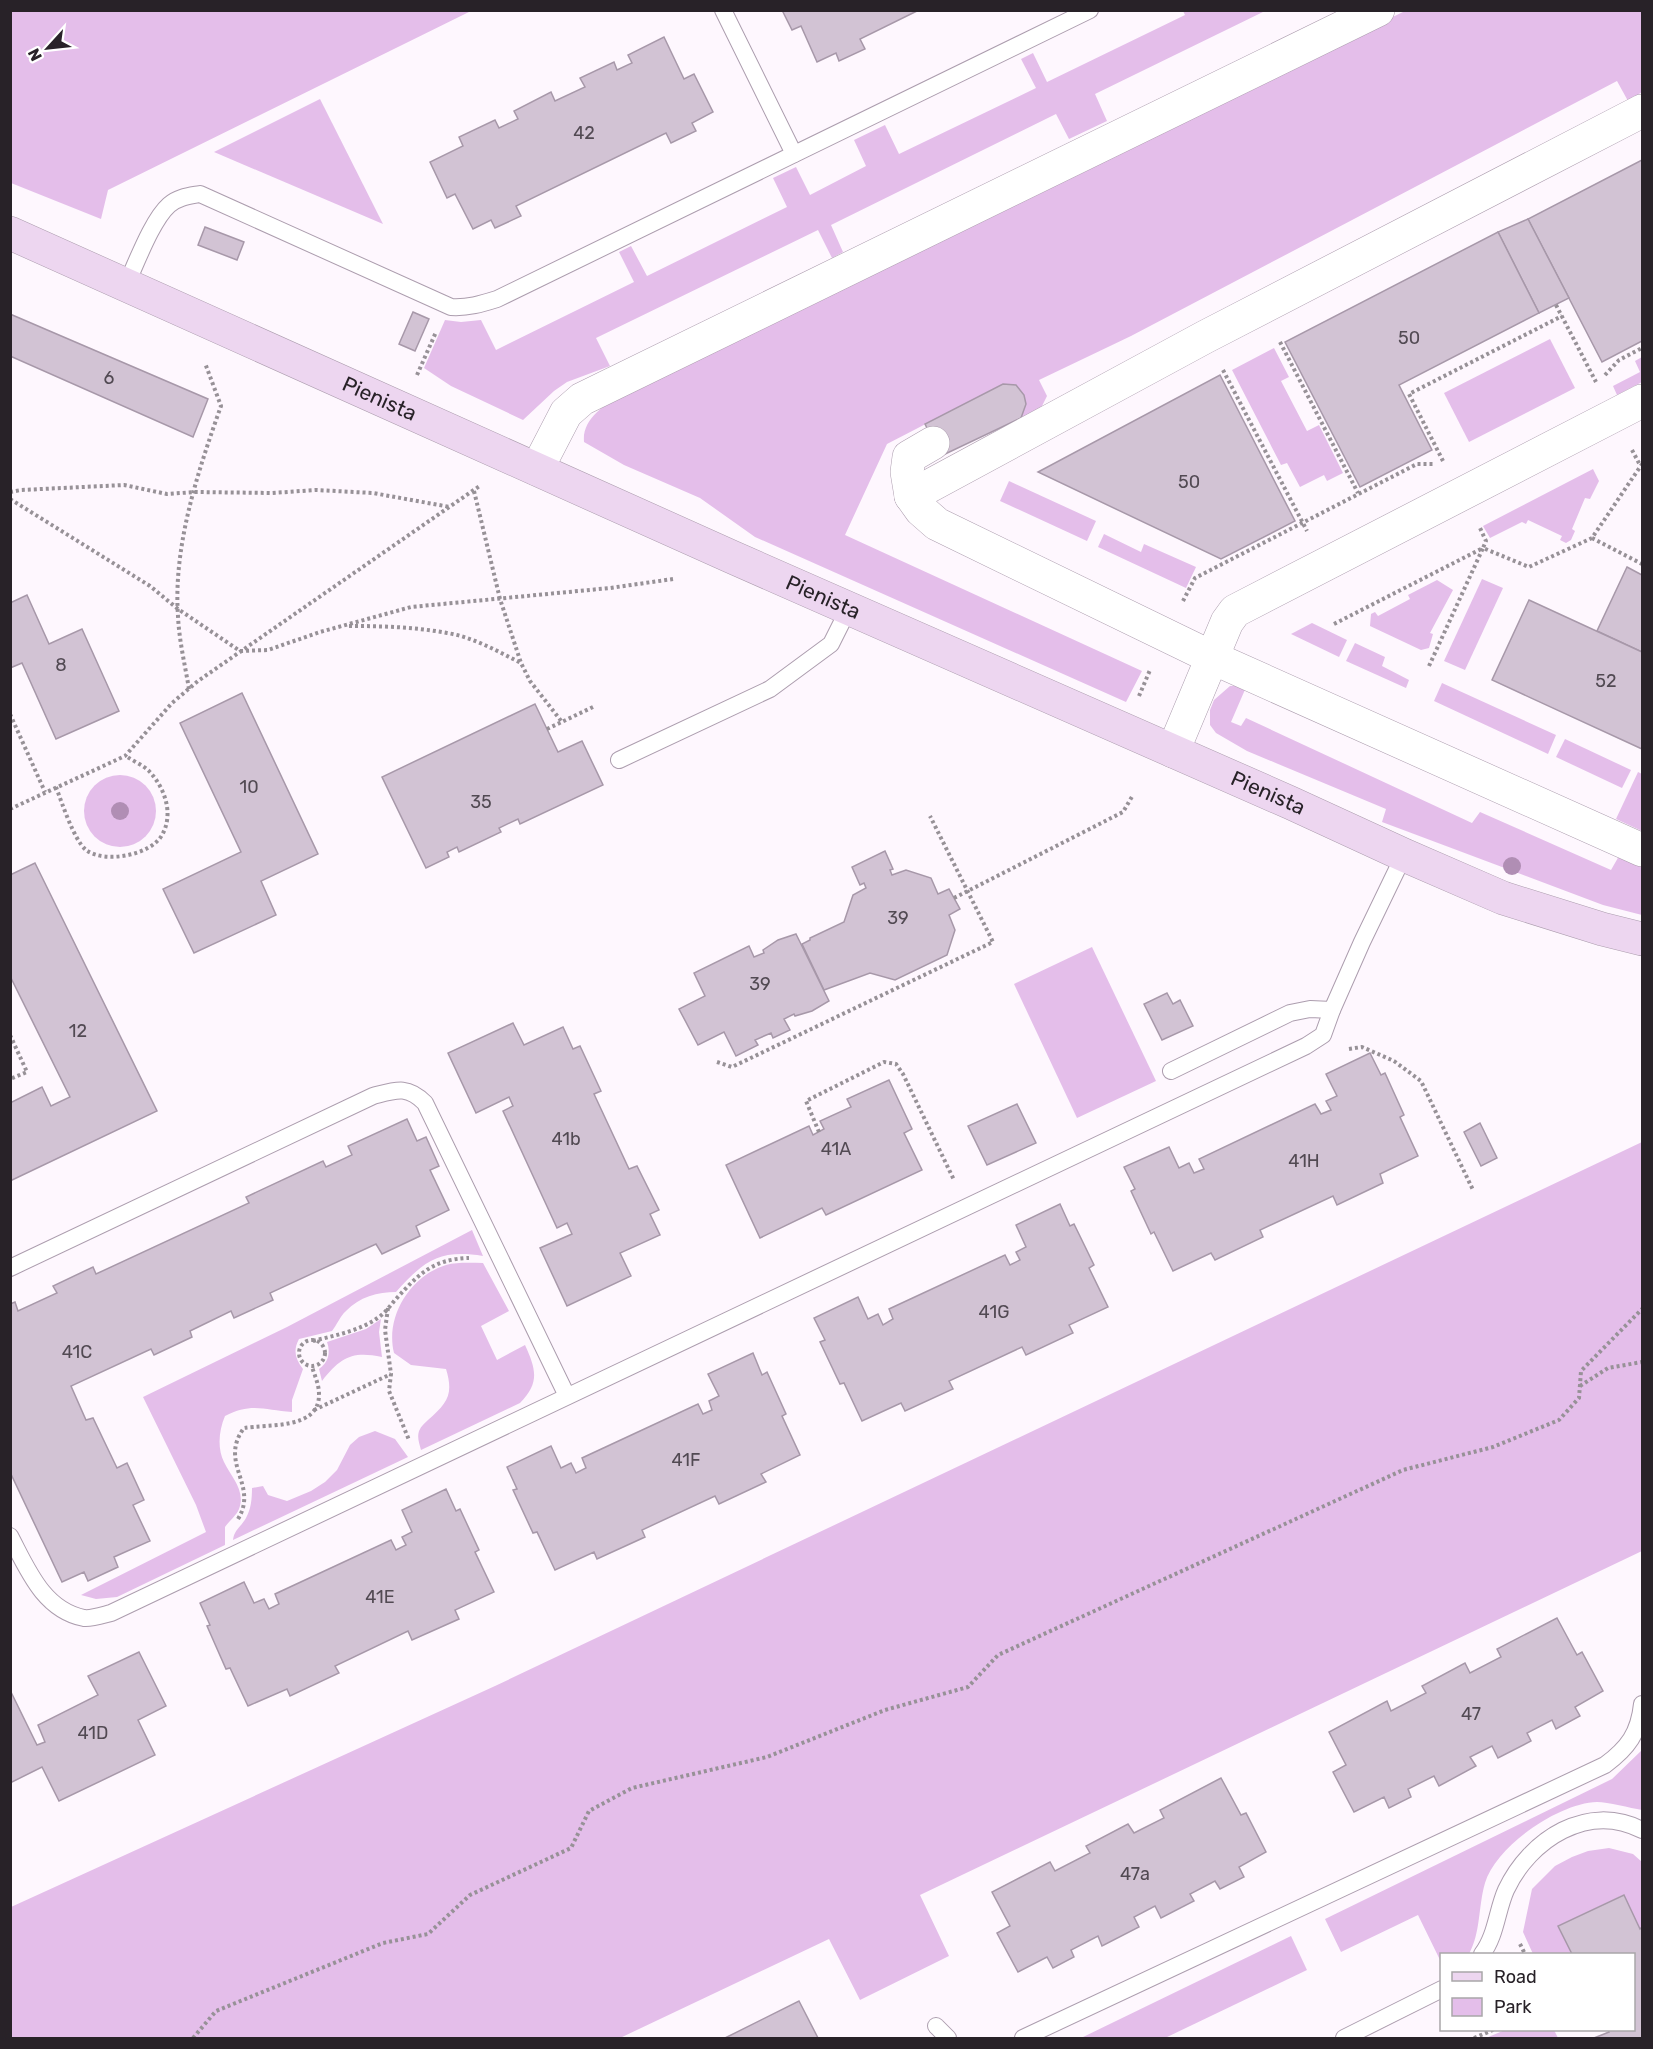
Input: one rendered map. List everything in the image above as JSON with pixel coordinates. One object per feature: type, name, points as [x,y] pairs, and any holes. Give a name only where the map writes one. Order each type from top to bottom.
[{"type":"street","points":[[537,469],[566,413],[582,399],[1378,10]]},
{"type":"street","points":[[911,496],[1205,337],[1642,111]]},
{"type":"street","name":"Pienista","points":[[10,233],[1503,898],[1642,939]]},
{"type":"street","points":[[1173,751],[1227,622],[1235,611],[1642,401]]},
{"type":"street","points":[[933,443],[909,457],[907,472],[911,496],[921,510],[937,524],[1213,658],[1642,850]]},
{"type":"lane","points":[[723,10],[794,154]]},
{"type":"lane","points":[[126,285],[160,215],[170,204],[184,196],[200,194],[451,307],[465,308],[497,299],[1090,10]]},
{"type":"lane","points":[[619,760],[770,689],[831,644],[849,608]]},
{"type":"lane","points":[[10,1536],[33,1581],[58,1608],[85,1618],[111,1613],[1306,1046],[1323,1035],[1332,1010],[1404,855]]},
{"type":"lane","points":[[1171,1071],[1290,1013],[1310,1009],[1332,1010]]},
{"type":"lane","points":[[10,1268],[374,1096],[407,1090],[417,1095],[425,1103],[567,1396]]},
{"type":"lane","points":[[1023,2038],[1605,1765],[1622,1752],[1632,1738],[1641,1721],[1642,1704]]},
{"type":"lane","points":[[1483,1953],[1492,1935],[1497,1911],[1517,1870],[1550,1837],[1579,1824],[1598,1819],[1642,1830]]},
{"type":"lane","points":[[1344,2038],[1440,1990]]},
{"type":"path","points":[[1205,337],[1324,564]]},
{"type":"path","points":[[1278,339],[1358,493]]},
{"type":"path","points":[[189,689],[178,609],[180,547],[206,450],[221,406],[205,363]]},
{"type":"path","points":[[1429,666],[1483,548],[1529,567],[1592,538],[1642,464]]},
{"type":"path","points":[[10,809],[125,756],[172,703],[189,689],[240,651],[482,485],[486,477]]},
{"type":"path","points":[[10,492],[124,485],[167,494],[272,493],[316,489],[373,492],[450,507]]},
{"type":"path","points":[[474,490],[500,599],[522,663],[530,681],[562,722]]},
{"type":"path","points":[[10,499],[150,586],[178,609],[240,651],[268,650],[411,607],[610,588],[672,579]]},
{"type":"path","points":[[1592,538],[1642,564]]},
{"type":"path","points":[[344,626],[405,627],[449,633],[483,644],[522,663]]},
{"type":"path","points":[[547,729],[593,707]]},
{"type":"path","points":[[10,714],[45,792]]},
{"type":"path","points":[[56,787],[72,827],[86,850],[105,857],[117,858],[147,848],[162,836],[169,810],[160,787],[149,771],[125,756]]},
{"type":"path","points":[[954,898],[1123,812],[1133,795]]},
{"type":"path","points":[[717,1062],[732,1066],[993,942],[930,816]]},
{"type":"path","points":[[10,1035],[27,1072],[10,1079]]},
{"type":"path","points":[[819,1132],[806,1101],[884,1062],[896,1064],[967,1206]]},
{"type":"path","points":[[313,1341],[321,1344],[325,1356],[320,1364],[312,1367],[301,1361],[299,1352],[305,1342],[368,1324],[381,1316],[412,1281],[435,1264],[451,1259],[500,1258]]},
{"type":"path","points":[[388,1308],[385,1330],[392,1374],[389,1391],[421,1466]]},
{"type":"path","points":[[193,2038],[216,2011],[383,1943],[428,1934],[470,1895],[571,1848],[590,1811],[632,1788],[767,1757],[885,1710],[968,1687],[998,1655],[1403,1470],[1493,1447],[1559,1420],[1579,1398],[1581,1371],[1642,1309]]},
{"type":"path","points":[[1581,1386],[1608,1368],[1642,1362]]},
{"type":"path","points":[[233,1555],[229,1533],[245,1508],[245,1497],[234,1453],[238,1437],[244,1428],[291,1424],[305,1418],[320,1398],[319,1386],[312,1367]]},
{"type":"path","points":[[313,1410],[392,1374]]},
{"type":"path","points":[[1518,1940],[1524,1953]]},
{"type":"path","points":[[1474,2038],[1491,2031]]},
{"type":"green space","points":[[10,11],[471,11],[108,190],[101,219],[11,183]]},
{"type":"green space","points":[[1183,11],[1265,11],[1095,94],[1107,121],[1069,139],[1056,114],[831,225],[843,252],[832,258],[818,230],[596,338],[610,366],[567,382],[523,420],[451,386],[424,368],[445,320],[461,322],[481,320],[496,350],[634,282],[619,252],[631,246],[647,276],[787,207],[773,178],[796,167],[810,195],[866,166],[854,140],[885,125],[899,154],[1036,88],[1021,59],[1033,53],[1047,82],[1185,15]]},
{"type":"green space","points":[[1405,11],[1642,11],[1642,92],[1628,101],[1617,81],[1131,336],[1039,380],[1047,396],[1041,408],[1021,418],[1024,405],[1022,394],[1016,385],[1003,384],[887,444],[845,535],[1142,671],[1126,702],[755,537],[700,498],[624,465],[584,442],[584,434],[591,419],[623,392]]},
{"type":"green space","points":[[320,99],[383,224],[214,152]]},
{"type":"green space","points":[[1550,339],[1575,388],[1469,442],[1444,393]]},
{"type":"green space","points":[[1274,348],[1289,377],[1281,381],[1307,431],[1319,425],[1343,473],[1327,481],[1324,475],[1300,487],[1287,463],[1281,465],[1232,370]]},
{"type":"green space","points":[[1642,357],[1642,382],[1617,395],[1613,386],[1640,372],[1635,361]]},
{"type":"green space","points":[[1593,469],[1599,481],[1590,499],[1585,498],[1572,529],[1575,531],[1571,540],[1566,543],[1560,540],[1562,536],[1528,520],[1526,524],[1522,522],[1490,538],[1483,526]]},
{"type":"green space","points":[[1009,481],[1096,521],[1087,541],[1000,501]]},
{"type":"green space","points":[[1104,534],[1141,552],[1144,544],[1196,567],[1186,588],[1098,547]]},
{"type":"green space","points":[[1482,579],[1503,588],[1465,670],[1444,661]]},
{"type":"green space","points":[[1437,580],[1453,590],[1430,633],[1433,634],[1429,648],[1421,650],[1370,626],[1371,614],[1375,612],[1378,616],[1410,599],[1408,595]]},
{"type":"green space","points":[[1312,623],[1347,640],[1339,657],[1291,634]]},
{"type":"green space","points":[[1355,643],[1385,657],[1382,666],[1409,680],[1406,688],[1346,661]]},
{"type":"green space","points":[[1442,683],[1556,735],[1548,754],[1434,701]]},
{"type":"green space","points":[[1247,685],[1231,722],[1241,726],[1246,718],[1472,823],[1480,812],[1611,870],[1619,856],[1642,867],[1642,915],[1603,905],[1382,822],[1386,809],[1247,751],[1216,733],[1210,725],[1210,710],[1214,700],[1230,686]]},
{"type":"green space","points":[[1565,739],[1631,770],[1622,788],[1556,757]]},
{"type":"green space","points":[[1638,772],[1642,774],[1642,831],[1616,819]]},
{"type":"green space","points":[[127,775],[146,785],[154,797],[156,811],[154,825],[146,837],[134,845],[113,847],[94,837],[86,825],[84,804],[94,785],[106,777]]},
{"type":"green space","points":[[1092,947],[1156,1081],[1077,1118],[1014,984]]},
{"type":"green space","points":[[1642,1142],[1642,1551],[920,1895],[949,1956],[860,2000],[829,1939],[620,2038],[11,2038],[11,1907],[495,1686]]},
{"type":"green space","points":[[472,1230],[483,1256],[455,1254],[434,1260],[415,1272],[396,1292],[376,1294],[351,1306],[332,1331],[299,1339],[296,1354],[303,1369],[292,1400],[292,1412],[251,1408],[225,1416],[220,1433],[220,1451],[237,1484],[241,1502],[238,1512],[225,1527],[225,1545],[117,1597],[96,1599],[81,1595],[206,1532],[196,1505],[143,1397],[287,1327]]},
{"type":"green space","points":[[483,1263],[509,1311],[481,1326],[497,1360],[525,1345],[534,1369],[531,1389],[520,1403],[421,1450],[419,1431],[447,1398],[448,1378],[446,1369],[411,1365],[394,1353],[392,1339],[397,1312],[411,1288],[433,1270],[450,1264]]},
{"type":"green space","points":[[381,1319],[379,1332],[382,1357],[363,1355],[348,1358],[335,1366],[322,1381],[319,1369],[328,1357],[327,1342],[366,1329]]},
{"type":"green space","points":[[375,1431],[395,1439],[408,1457],[233,1540],[249,1511],[252,1488],[263,1486],[268,1495],[287,1501],[311,1491],[337,1470],[350,1445],[359,1437]]},
{"type":"green space","points":[[1642,1750],[1642,1810],[1602,1802],[1582,1804],[1548,1818],[1515,1841],[1491,1869],[1485,1883],[1476,1937],[1470,1953],[1440,1953],[1440,1960],[1418,1915],[1341,1952],[1325,1919],[1612,1779]]},
{"type":"green space","points":[[1609,1848],[1633,1854],[1642,1862],[1642,1927],[1640,1929],[1623,1895],[1558,1926],[1572,1953],[1533,1953],[1523,1932],[1532,1889],[1555,1866],[1588,1851]]},
{"type":"green space","points":[[1291,1936],[1307,1970],[1165,2038],[1081,2038]]},
{"type":"green space","points":[[1503,2031],[1554,2031],[1558,2038],[1486,2038]]},
{"type":"building","points":[[782,10],[919,10],[860,39],[865,49],[839,61],[836,53],[817,62],[801,26],[792,30]]},
{"type":"building","points":[[664,37],[684,79],[694,74],[713,112],[692,123],[696,131],[671,143],[666,133],[516,206],[521,216],[495,228],[491,220],[473,229],[455,194],[447,198],[430,162],[463,146],[459,137],[495,120],[499,128],[518,119],[514,111],[551,92],[555,101],[585,87],[580,78],[614,62],[617,70],[632,63],[628,55]]},
{"type":"building","points":[[1642,160],[1642,341],[1602,362],[1528,219]]},
{"type":"building","points":[[1528,219],[1569,298],[1539,313],[1498,232]]},
{"type":"building","points":[[205,227],[244,242],[237,260],[198,245]]},
{"type":"building","points":[[1498,232],[1539,313],[1399,385],[1432,450],[1360,487],[1285,342]]},
{"type":"building","points":[[413,312],[429,319],[415,351],[399,344]]},
{"type":"building","points":[[10,314],[208,399],[193,437],[10,356]]},
{"type":"building","points":[[1220,375],[1295,521],[1221,559],[1038,472]]},
{"type":"building","points":[[1003,384],[1016,385],[1024,395],[1026,404],[1021,418],[941,456],[925,424]]},
{"type":"building","points":[[1627,567],[1642,575],[1642,652],[1597,631]]},
{"type":"building","points":[[27,595],[49,644],[82,629],[119,711],[56,739],[22,663],[10,668],[10,603]]},
{"type":"building","points":[[1529,600],[1642,652],[1642,749],[1492,680]]},
{"type":"building","points":[[242,693],[318,854],[261,881],[276,915],[194,953],[163,889],[241,852],[180,723]]},
{"type":"building","points":[[535,704],[558,752],[582,741],[603,785],[520,824],[518,819],[499,828],[501,832],[459,852],[457,847],[447,852],[449,857],[426,868],[382,777]]},
{"type":"building","points":[[885,851],[893,869],[890,870],[892,875],[906,870],[931,878],[938,894],[949,889],[960,909],[949,915],[955,930],[947,955],[895,980],[870,973],[824,990],[802,944],[844,922],[853,895],[866,888],[864,883],[860,885],[852,867]]},
{"type":"building","points":[[35,863],[157,1111],[10,1181],[10,1103],[42,1087],[51,1106],[70,1097],[10,976],[10,875]]},
{"type":"building","points":[[796,934],[829,1001],[812,1011],[795,1016],[794,1014],[784,1019],[790,1030],[773,1038],[771,1033],[755,1040],[758,1045],[736,1056],[724,1032],[698,1045],[679,1009],[705,996],[694,973],[749,946],[754,957],[764,953],[763,950],[778,940]]},
{"type":"building","points":[[1167,993],[1173,1004],[1180,1000],[1193,1026],[1162,1040],[1144,1004]]},
{"type":"building","points":[[513,1023],[524,1045],[563,1027],[573,1049],[580,1046],[601,1091],[594,1094],[629,1169],[637,1166],[659,1210],[650,1214],[660,1235],[620,1253],[631,1276],[567,1306],[540,1248],[572,1234],[567,1223],[557,1228],[503,1111],[513,1106],[509,1097],[476,1113],[448,1053]]},
{"type":"building","points":[[1370,1053],[1381,1075],[1385,1073],[1404,1115],[1400,1117],[1418,1156],[1380,1174],[1383,1183],[1337,1205],[1333,1196],[1260,1230],[1263,1237],[1215,1260],[1211,1253],[1173,1271],[1154,1232],[1151,1234],[1131,1191],[1135,1189],[1124,1167],[1169,1147],[1179,1168],[1189,1163],[1194,1173],[1204,1169],[1199,1159],[1315,1104],[1321,1114],[1331,1110],[1326,1101],[1337,1096],[1326,1074]]},
{"type":"building","points":[[889,1080],[912,1129],[904,1133],[922,1170],[826,1215],[822,1208],[760,1238],[726,1165],[809,1126],[813,1135],[824,1129],[820,1121],[851,1107],[847,1099]]},
{"type":"building","points":[[1017,1104],[1036,1143],[987,1165],[968,1126]]},
{"type":"building","points":[[407,1119],[417,1141],[426,1137],[439,1166],[430,1170],[449,1210],[416,1226],[420,1236],[382,1254],[376,1244],[270,1293],[273,1300],[234,1318],[231,1311],[190,1331],[192,1337],[154,1355],[151,1349],[71,1386],[86,1420],[93,1418],[117,1468],[127,1463],[144,1500],[133,1505],[150,1541],[114,1557],[118,1567],[88,1581],[84,1572],[62,1582],[10,1472],[10,1304],[15,1302],[18,1311],[57,1293],[53,1286],[93,1267],[96,1274],[249,1203],[246,1197],[323,1161],[326,1167],[352,1155],[348,1146]]},
{"type":"building","points":[[1480,1123],[1497,1158],[1481,1166],[1464,1132]]},
{"type":"building","points":[[1060,1204],[1070,1226],[1074,1224],[1094,1265],[1089,1268],[1108,1307],[1069,1325],[1073,1333],[1026,1355],[1022,1347],[949,1381],[953,1389],[905,1411],[901,1403],[862,1421],[844,1383],[840,1384],[820,1342],[825,1340],[814,1318],[858,1297],[868,1319],[878,1314],[883,1325],[893,1319],[889,1309],[1005,1255],[1010,1265],[1020,1260],[1016,1252],[1026,1247],[1016,1225]]},
{"type":"building","points":[[753,1353],[762,1375],[767,1372],[786,1414],[782,1416],[800,1455],[761,1474],[766,1482],[719,1504],[715,1496],[642,1530],[645,1537],[597,1559],[594,1552],[555,1570],[537,1532],[533,1533],[513,1490],[517,1489],[507,1467],[551,1446],[561,1468],[571,1463],[576,1473],[586,1468],[582,1458],[698,1404],[703,1414],[712,1410],[709,1401],[719,1396],[708,1374]]},
{"type":"building","points":[[446,1489],[456,1511],[460,1509],[479,1550],[475,1552],[494,1592],[455,1610],[459,1619],[412,1640],[408,1631],[335,1666],[339,1673],[290,1696],[287,1689],[248,1706],[230,1668],[226,1669],[207,1626],[210,1625],[200,1603],[244,1582],[254,1603],[264,1599],[269,1609],[279,1604],[275,1594],[391,1540],[396,1550],[406,1545],[402,1537],[412,1532],[402,1510]]},
{"type":"building","points":[[1557,1618],[1577,1655],[1582,1652],[1603,1691],[1575,1707],[1580,1716],[1556,1729],[1552,1720],[1527,1733],[1531,1741],[1498,1758],[1492,1746],[1470,1757],[1476,1766],[1439,1786],[1434,1776],[1408,1789],[1411,1797],[1389,1808],[1384,1797],[1354,1812],[1333,1772],[1346,1765],[1329,1732],[1387,1701],[1391,1711],[1426,1693],[1422,1686],[1465,1663],[1470,1673],[1501,1657],[1497,1649]]},
{"type":"building","points":[[139,1652],[166,1706],[138,1720],[155,1755],[59,1801],[42,1767],[10,1783],[10,1690],[37,1745],[45,1742],[38,1725],[98,1695],[88,1676]]},
{"type":"building","points":[[1221,1778],[1241,1815],[1246,1813],[1266,1852],[1239,1867],[1244,1877],[1220,1889],[1215,1881],[1190,1894],[1194,1901],[1161,1918],[1155,1906],[1134,1917],[1139,1927],[1102,1946],[1098,1936],[1071,1950],[1074,1957],[1053,1968],[1047,1957],[1018,1972],[997,1933],[1010,1926],[992,1892],[1050,1862],[1055,1871],[1090,1853],[1086,1846],[1128,1824],[1134,1833],[1164,1818],[1160,1810]]},
{"type":"building","points":[[1624,1895],[1640,1929],[1642,1927],[1642,2038],[1594,2038],[1608,2031],[1635,2031],[1635,1953],[1572,1953],[1558,1926]]},
{"type":"building","points":[[799,2001],[818,2038],[725,2038]]}]
